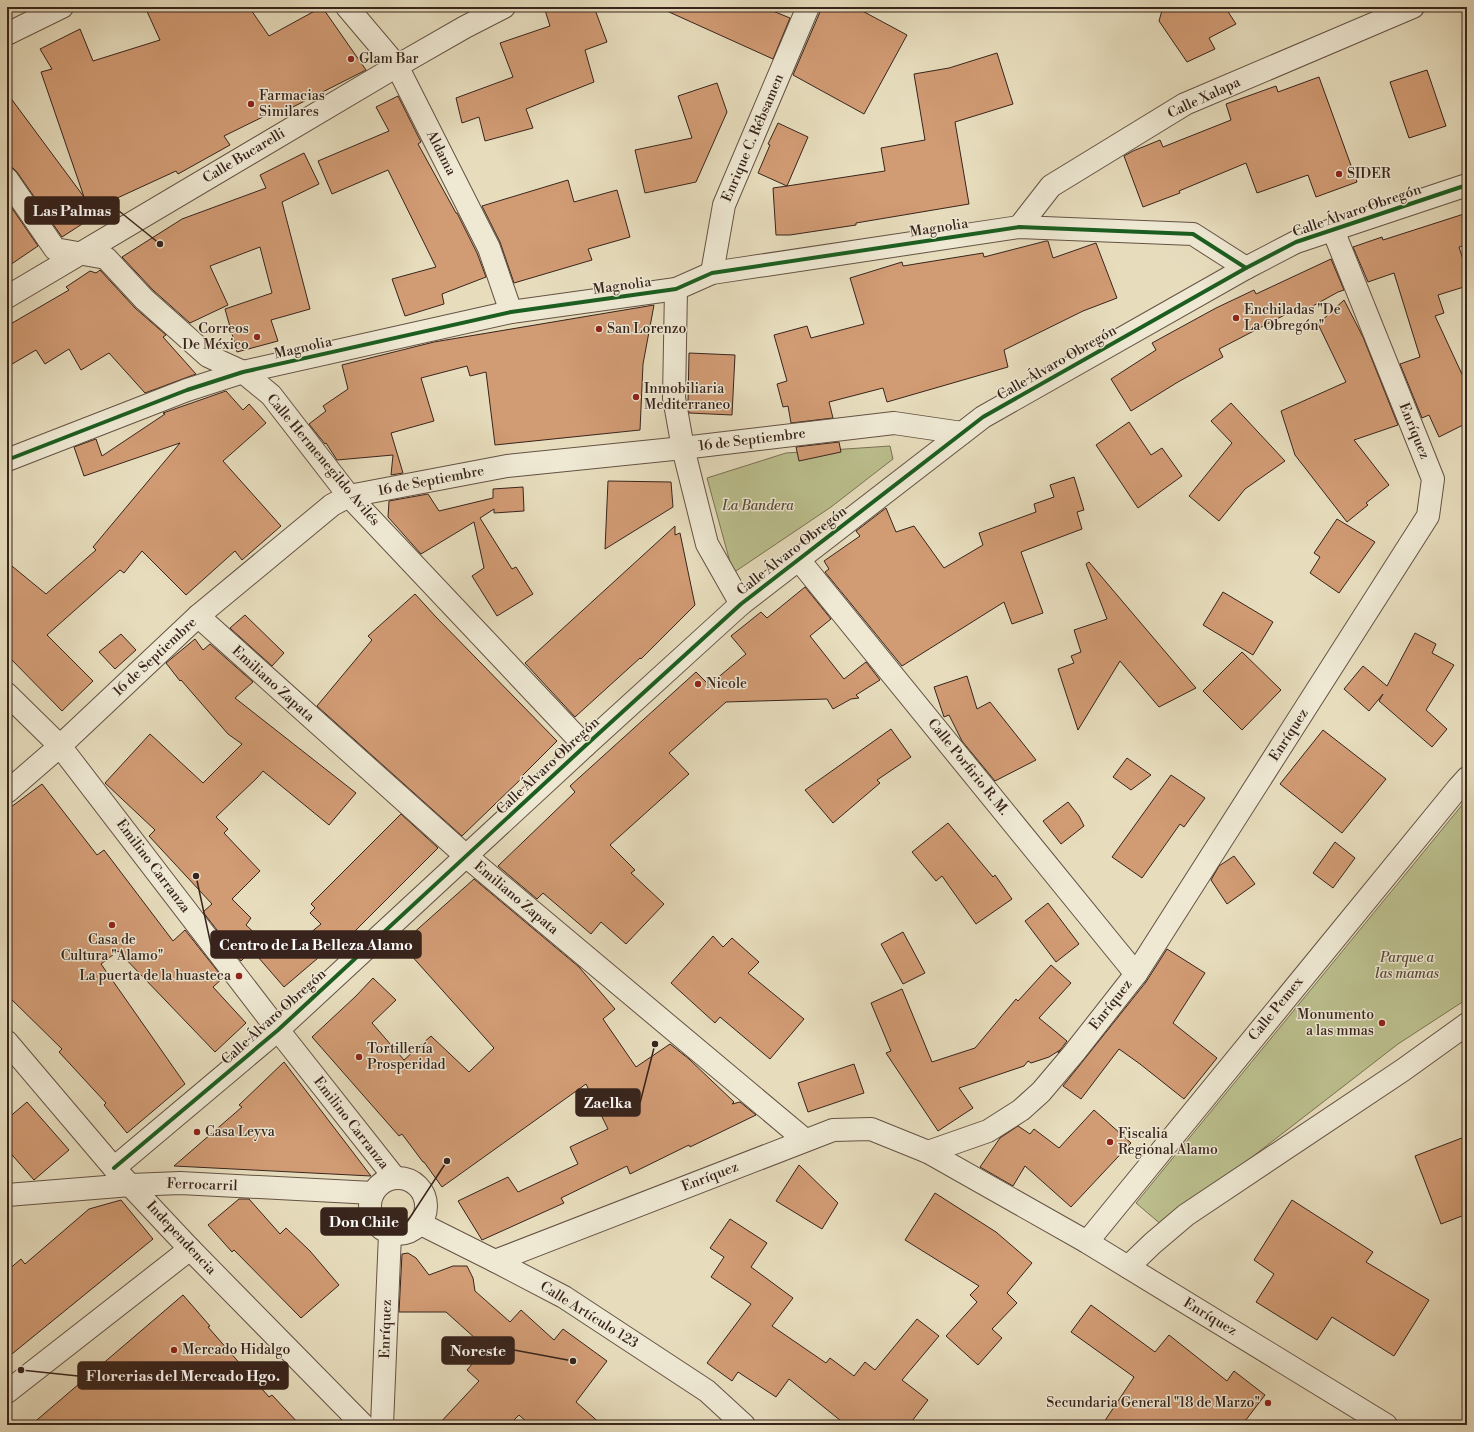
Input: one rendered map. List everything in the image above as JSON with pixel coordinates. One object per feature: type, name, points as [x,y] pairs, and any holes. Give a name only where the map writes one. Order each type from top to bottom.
[{"type":"street","points":[[7,34],[62,7]]},
{"type":"street","name":"Aldama","points":[[347,7],[397,66],[489,248],[511,312]]},
{"type":"street","name":"Calle Bucarelli","points":[[7,297],[397,66],[465,27],[504,7]]},
{"type":"street","name":"Enrique C. Rébsamen","points":[[712,273],[724,205],[808,7]]},
{"type":"street","name":"Calle Xalapa","points":[[1019,227],[1050,186],[1185,104],[1413,7]]},
{"type":"street","name":"Calle Hermenegildo Avilés","points":[[7,179],[55,249],[106,258],[144,299],[208,356],[243,372],[271,395],[349,496],[585,746]]},
{"type":"street","name":"Calle Álvaro Obregón","points":[[114,1168],[278,1030],[741,604],[983,417],[1246,268],[1296,242],[1467,186]]},
{"type":"street","name":"Magnolia","points":[[7,460],[187,390],[243,372],[511,312],[676,289],[712,273],[1019,227],[1193,234],[1246,268]]},
{"type":"street","name":"Enríquez","points":[[928,1152],[988,1131],[1021,1110],[1041,1092],[1074,1053],[1136,974],[1428,516],[1433,479],[1333,230]]},
{"type":"street","points":[[676,289],[674,398],[683,448],[707,544],[741,604]]},
{"type":"street","name":"16 de Septiembre","points":[[7,792],[60,746],[198,616],[332,505],[349,496],[507,466],[683,448],[894,423],[962,434]]},
{"type":"street","name":"Calle Porfirio R. M.","points":[[799,560],[1136,974]]},
{"type":"street","name":"Emiliano Zapata","points":[[198,616],[466,856],[806,1140]]},
{"type":"street","name":"Emilino Carranza","points":[[7,694],[60,746],[278,1030],[395,1178]]},
{"type":"street","name":"Calle Pemex","points":[[1087,1242],[1467,778]]},
{"type":"street","points":[[1128,1267],[1186,1215],[1403,1070],[1467,1024]]},
{"type":"street","name":"Independencia","points":[[7,1042],[114,1168],[190,1249],[363,1425]]},
{"type":"street","name":"Enríquez","points":[[495,1261],[833,1130],[871,1129],[928,1152],[1087,1242],[1386,1425]]},
{"type":"street","points":[[395,1178],[411,1181],[423,1192],[427,1208],[421,1224],[412,1231],[402,1234],[390,1234],[376,1224],[370,1209],[373,1193],[382,1183],[395,1178]]},
{"type":"street","name":"Ferrocarril","points":[[7,1195],[131,1185],[180,1183],[373,1193]]},
{"type":"street","name":"Calle Artículo 123","points":[[421,1224],[564,1297],[707,1391],[744,1425]]},
{"type":"street","name":"Enríquez","points":[[382,1425],[390,1234]]},
{"type":"street","points":[[11,1381],[190,1249]]},
{"type":"green space","name":"La Bandera","points":[[890,446],[893,459],[831,507],[733,573],[707,478],[786,453]]},
{"type":"green space","name":"Parque a las mamas","points":[[1467,799],[1467,999],[1398,1044],[1163,1226],[1136,1203]]},
{"type":"building","points":[[145,7],[249,7],[269,36],[322,7],[366,70],[283,112],[281,108],[224,136],[230,145],[178,174],[176,171],[89,211],[93,217],[62,237],[17,172],[13,168],[7,167],[7,93],[84,197],[41,72],[52,69],[40,49],[80,29],[93,61],[160,40]]},
{"type":"building","points":[[544,7],[594,7],[607,42],[585,50],[594,82],[526,109],[533,128],[485,141],[479,117],[462,123],[456,98],[513,77],[500,43],[550,26]]},
{"type":"building","points":[[658,7],[763,7],[790,18],[773,59]]},
{"type":"building","points":[[820,7],[855,7],[907,35],[864,114],[793,75],[820,12]]},
{"type":"building","points":[[1163,7],[1225,7],[1236,24],[1209,38],[1215,49],[1187,62],[1159,21]]},
{"type":"building","points":[[997,53],[1013,104],[955,122],[969,204],[856,223],[856,225],[790,235],[776,235],[773,188],[885,171],[881,148],[925,140],[914,74],[949,68]]},
{"type":"building","points":[[1427,70],[1446,126],[1409,138],[1390,82]]},
{"type":"building","points":[[1319,77],[1357,182],[1316,197],[1308,175],[1257,193],[1246,163],[1179,191],[1180,193],[1143,207],[1124,156],[1160,140],[1163,147],[1231,120],[1226,104],[1276,86],[1278,92]]},
{"type":"building","points":[[717,83],[727,112],[696,182],[645,193],[635,150],[692,138],[678,96]]},
{"type":"building","points":[[398,96],[421,142],[418,144],[457,213],[477,253],[486,277],[442,294],[444,304],[405,316],[392,279],[436,267],[388,170],[332,194],[318,161],[389,131],[376,107]]},
{"type":"building","points":[[778,123],[808,137],[787,186],[758,173],[770,145],[768,144]]},
{"type":"building","points":[[304,153],[319,184],[282,202],[310,309],[271,320],[278,341],[237,352],[225,309],[272,293],[260,247],[210,266],[228,305],[190,323],[153,290],[122,257],[182,219],[266,188],[260,175]]},
{"type":"building","points":[[568,180],[574,202],[617,190],[630,237],[588,249],[592,260],[514,283],[500,242],[482,206]]},
{"type":"building","points":[[7,201],[38,246],[7,267]]},
{"type":"building","points":[[1467,213],[1467,245],[1459,247],[1467,272],[1467,286],[1438,295],[1444,313],[1435,316],[1467,385],[1467,423],[1439,437],[1429,415],[1422,418],[1400,364],[1420,357],[1394,273],[1368,282],[1353,247],[1382,237],[1383,240]]},
{"type":"building","points":[[1048,241],[1053,258],[1096,243],[1117,298],[1083,311],[1004,350],[1008,367],[887,402],[883,388],[829,402],[833,418],[791,423],[788,406],[783,407],[777,384],[787,381],[774,335],[807,326],[811,338],[864,324],[850,278],[902,262],[903,266],[983,253],[984,257]]},
{"type":"building","points":[[1331,259],[1344,290],[1302,312],[1300,307],[1219,349],[1223,357],[1178,382],[1131,411],[1111,379],[1156,350],[1152,343],[1216,308],[1254,290],[1256,294]]},
{"type":"building","points":[[100,270],[135,308],[166,335],[163,337],[196,374],[145,393],[109,353],[81,370],[69,349],[45,364],[36,350],[7,367],[7,326],[69,290],[66,287],[90,271],[96,273]]},
{"type":"building","points":[[1344,300],[1363,337],[1398,425],[1354,440],[1389,485],[1366,503],[1368,505],[1347,522],[1295,455],[1281,411],[1346,382],[1318,324]]},
{"type":"building","points":[[654,305],[643,364],[640,430],[495,445],[486,372],[470,376],[467,366],[421,378],[434,421],[391,433],[403,473],[391,475],[393,455],[337,460],[326,443],[325,444],[309,424],[326,411],[323,406],[348,389],[342,365],[434,342]]},
{"type":"building","points":[[689,353],[735,355],[732,415],[689,413]]},
{"type":"building","points":[[226,391],[243,410],[249,404],[266,423],[223,461],[281,526],[242,560],[235,551],[186,595],[142,551],[124,573],[120,570],[47,635],[93,681],[62,711],[7,655],[7,562],[46,594],[96,550],[93,547],[180,443],[84,476],[74,447],[96,439],[102,456],[165,414],[163,413]]},
{"type":"building","points":[[1231,403],[1285,461],[1245,489],[1219,521],[1189,496],[1232,443],[1211,421]]},
{"type":"building","points":[[1129,422],[1151,455],[1162,448],[1182,476],[1138,508],[1096,445]]},
{"type":"building","points":[[839,442],[841,452],[799,461],[796,447]]},
{"type":"building","points":[[1074,477],[1084,510],[1077,512],[1082,529],[1021,552],[1043,613],[1012,624],[1004,602],[902,666],[825,572],[829,569],[824,561],[860,536],[856,531],[886,508],[896,532],[914,526],[944,568],[983,545],[979,533],[1036,512],[1034,504],[1054,497],[1050,485]]},
{"type":"building","points":[[608,481],[671,482],[673,507],[605,549]]},
{"type":"building","points":[[523,487],[524,511],[494,513],[494,509],[480,518],[512,569],[516,567],[533,594],[497,616],[472,576],[484,568],[474,522],[421,554],[388,517],[389,501],[428,494],[439,511],[493,498],[493,489]]},
{"type":"building","points":[[1337,519],[1375,542],[1339,593],[1310,573],[1320,557],[1314,553]]},
{"type":"building","points":[[675,526],[675,535],[680,533],[695,605],[641,659],[640,658],[575,717],[525,663]]},
{"type":"building","points":[[1089,562],[1196,688],[1159,707],[1120,661],[1078,730],[1058,669],[1074,663],[1071,656],[1081,652],[1074,630],[1107,619],[1086,564]]},
{"type":"building","points":[[805,587],[831,619],[810,636],[844,679],[866,662],[880,680],[856,695],[859,698],[851,699],[833,709],[827,699],[726,702],[669,753],[689,774],[610,845],[635,870],[631,873],[664,904],[626,944],[601,922],[591,934],[543,893],[537,899],[498,866],[575,792],[570,786],[696,672],[709,685],[746,654],[731,636],[761,612],[767,618]]},
{"type":"building","points":[[1223,592],[1273,622],[1253,655],[1203,625]]},
{"type":"building","points":[[415,594],[557,741],[521,777],[522,778],[462,836],[317,706],[372,640],[368,636]]},
{"type":"building","points":[[245,615],[284,653],[272,666],[230,628]]},
{"type":"building","points":[[1415,633],[1436,644],[1432,653],[1454,665],[1426,710],[1447,729],[1432,747],[1379,701],[1383,694],[1369,711],[1344,689],[1363,666],[1387,686]]},
{"type":"building","points":[[121,634],[136,650],[115,669],[99,652]]},
{"type":"building","points":[[195,639],[203,650],[210,644],[253,682],[235,698],[356,793],[329,825],[263,771],[216,817],[228,829],[224,833],[260,871],[232,899],[251,918],[246,925],[262,940],[241,961],[203,912],[212,904],[149,836],[155,830],[105,783],[150,734],[203,783],[242,744],[228,734],[181,680],[180,681],[166,663]]},
{"type":"building","points":[[1242,652],[1281,690],[1242,730],[1203,691]]},
{"type":"building","points":[[967,676],[977,709],[990,702],[1036,760],[995,781],[962,741],[949,715],[944,717],[934,687]]},
{"type":"building","points":[[891,729],[911,757],[877,780],[880,783],[833,823],[805,790]]},
{"type":"building","points":[[1323,730],[1386,779],[1342,833],[1280,784]]},
{"type":"building","points":[[1127,758],[1151,775],[1131,790],[1113,777]]},
{"type":"building","points":[[1171,775],[1205,798],[1184,827],[1180,824],[1142,878],[1112,857]]},
{"type":"building","points":[[42,784],[97,855],[104,850],[173,941],[185,930],[223,978],[213,987],[246,1023],[215,1052],[118,951],[101,964],[185,1084],[127,1133],[104,1105],[106,1103],[59,1052],[62,1049],[7,995],[7,810]]},
{"type":"building","points":[[1068,802],[1079,816],[1084,826],[1061,844],[1043,821]]},
{"type":"building","points":[[401,814],[438,848],[342,944],[338,941],[284,987],[258,957],[274,941],[286,953],[321,924],[310,913],[315,908],[311,904]]},
{"type":"building","points":[[948,823],[993,877],[995,875],[1012,899],[976,924],[942,876],[936,881],[912,852]]},
{"type":"building","points":[[1335,842],[1355,858],[1333,888],[1313,873]]},
{"type":"building","points":[[1234,856],[1255,884],[1227,904],[1211,880],[1219,866]]},
{"type":"building","points":[[474,879],[579,967],[615,1009],[603,1019],[636,1067],[670,1044],[689,1059],[734,1102],[732,1104],[740,1102],[756,1115],[690,1147],[689,1145],[630,1174],[627,1166],[561,1198],[564,1203],[482,1240],[458,1201],[508,1177],[518,1192],[578,1164],[570,1147],[608,1129],[586,1084],[442,1187],[402,1134],[399,1136],[312,1037],[373,978],[396,1000],[372,1023],[404,1060],[431,1036],[469,1072],[494,1048],[401,944]]},
{"type":"building","points":[[1048,903],[1079,944],[1056,962],[1025,921]]},
{"type":"building","points":[[903,932],[925,973],[903,984],[881,944]]},
{"type":"building","points":[[713,936],[723,947],[732,938],[759,962],[748,973],[804,1019],[770,1059],[720,1017],[715,1023],[671,983]]},
{"type":"building","points":[[1167,949],[1205,973],[1173,1023],[1217,1058],[1184,1099],[1119,1049],[1081,1099],[1063,1086],[1146,982]]},
{"type":"building","points":[[1051,965],[1071,983],[1039,1018],[1067,1041],[1058,1053],[1060,1050],[1049,1057],[1031,1063],[1028,1061],[1024,1066],[959,1088],[973,1108],[938,1131],[886,1053],[891,1051],[871,1003],[902,989],[932,1062],[975,1048],[1016,999],[1018,1001]]},
{"type":"building","points":[[284,1062],[371,1176],[174,1166],[242,1107],[239,1105]]},
{"type":"building","points":[[854,1064],[864,1093],[808,1112],[798,1083]]},
{"type":"building","points":[[27,1102],[69,1150],[34,1180],[7,1149],[7,1119]]},
{"type":"building","points":[[1094,1110],[1131,1143],[1071,1207],[1025,1166],[1013,1186],[980,1167],[1000,1138],[1018,1126],[1030,1134],[1034,1129],[1059,1148]]},
{"type":"building","points":[[1467,1136],[1467,1214],[1441,1224],[1415,1156]]},
{"type":"building","points":[[799,1165],[838,1203],[822,1229],[776,1201]]},
{"type":"building","points":[[935,1193],[996,1232],[1032,1263],[1007,1293],[1017,1303],[992,1329],[1002,1338],[978,1365],[946,1336],[977,1302],[970,1295],[979,1286],[905,1240]]},
{"type":"building","points":[[239,1199],[249,1199],[280,1234],[286,1228],[310,1251],[339,1285],[301,1318],[234,1250],[232,1252],[208,1225]]},
{"type":"building","points":[[121,1200],[153,1239],[7,1358],[7,1271],[21,1259],[25,1264],[89,1209]]},
{"type":"building","points":[[1292,1200],[1373,1252],[1366,1262],[1429,1300],[1394,1356],[1332,1317],[1317,1340],[1256,1302],[1274,1274],[1254,1260]]},
{"type":"building","points":[[730,1219],[767,1243],[751,1267],[793,1298],[772,1326],[826,1363],[830,1358],[854,1376],[865,1362],[875,1370],[917,1319],[939,1336],[902,1380],[928,1400],[909,1425],[846,1425],[789,1379],[776,1397],[738,1372],[732,1381],[707,1363],[751,1304],[711,1277],[724,1257],[710,1248]]},
{"type":"building","points":[[408,1253],[416,1258],[429,1275],[453,1266],[467,1266],[473,1278],[475,1291],[510,1322],[521,1310],[554,1340],[563,1329],[607,1361],[576,1402],[602,1425],[530,1425],[519,1415],[509,1425],[438,1425],[479,1381],[467,1370],[486,1348],[446,1312],[399,1312],[402,1254]]},
{"type":"building","name":"Mercado Hidalgo","points":[[183,1295],[210,1326],[208,1327],[269,1397],[272,1395],[300,1425],[31,1425]]},
{"type":"building","points":[[1091,1305],[1155,1352],[1169,1335],[1227,1381],[1234,1371],[1265,1395],[1242,1425],[1102,1425],[1134,1377],[1071,1332]]},
{"type":"cycle path","points":[[114,1168],[278,1030],[741,604],[983,417],[1246,268],[1296,242],[1467,185]]},
{"type":"cycle path","points":[[7,460],[187,390],[243,372],[511,312],[676,289],[712,273],[1019,227],[1193,234],[1246,268]]},
{"type":"place","name":"Glam Bar","points":[[351,59]]},
{"type":"place","name":"Farmacias Similares","points":[[251,104]]},
{"type":"place","name":"SIDER","points":[[1339,174]]},
{"type":"place","name":"Las Palmas","points":[[160,244]]},
{"type":"place","name":"Enchiladas \"De La Obregón\"","points":[[1236,318]]},
{"type":"place","name":"San Lorenzo","points":[[599,329]]},
{"type":"place","name":"Correos De México","points":[[257,337]]},
{"type":"place","name":"Inmobiliaria Mediterraneo","points":[[636,397]]},
{"type":"place","name":"Nicole","points":[[698,684]]},
{"type":"place","name":"Centro de La Belleza Alamo","points":[[196,876]]},
{"type":"place","name":"Casa de Cultura \"Alamo\"","points":[[112,925]]},
{"type":"place","name":"La puerta de la huasteca","points":[[239,976]]},
{"type":"place","name":"Monumento a las mmas","points":[[1382,1023]]},
{"type":"place","name":"Zaelka","points":[[655,1044]]},
{"type":"place","name":"Tortillería Prosperidad","points":[[359,1057]]},
{"type":"place","name":"Casa Leyva","points":[[197,1132]]},
{"type":"place","name":"Fiscalia Regional Alamo","points":[[1110,1142]]},
{"type":"place","name":"Don Chile","points":[[447,1161]]},
{"type":"place","name":"Mercado Hidalgo","points":[[174,1350]]},
{"type":"place","name":"Noreste","points":[[573,1361]]},
{"type":"place","name":"Florerias del Mercado Hgo.","points":[[21,1370]]},
{"type":"place","name":"Secundaria General \"18 de Marzo\"","points":[[1268,1403]]}]
